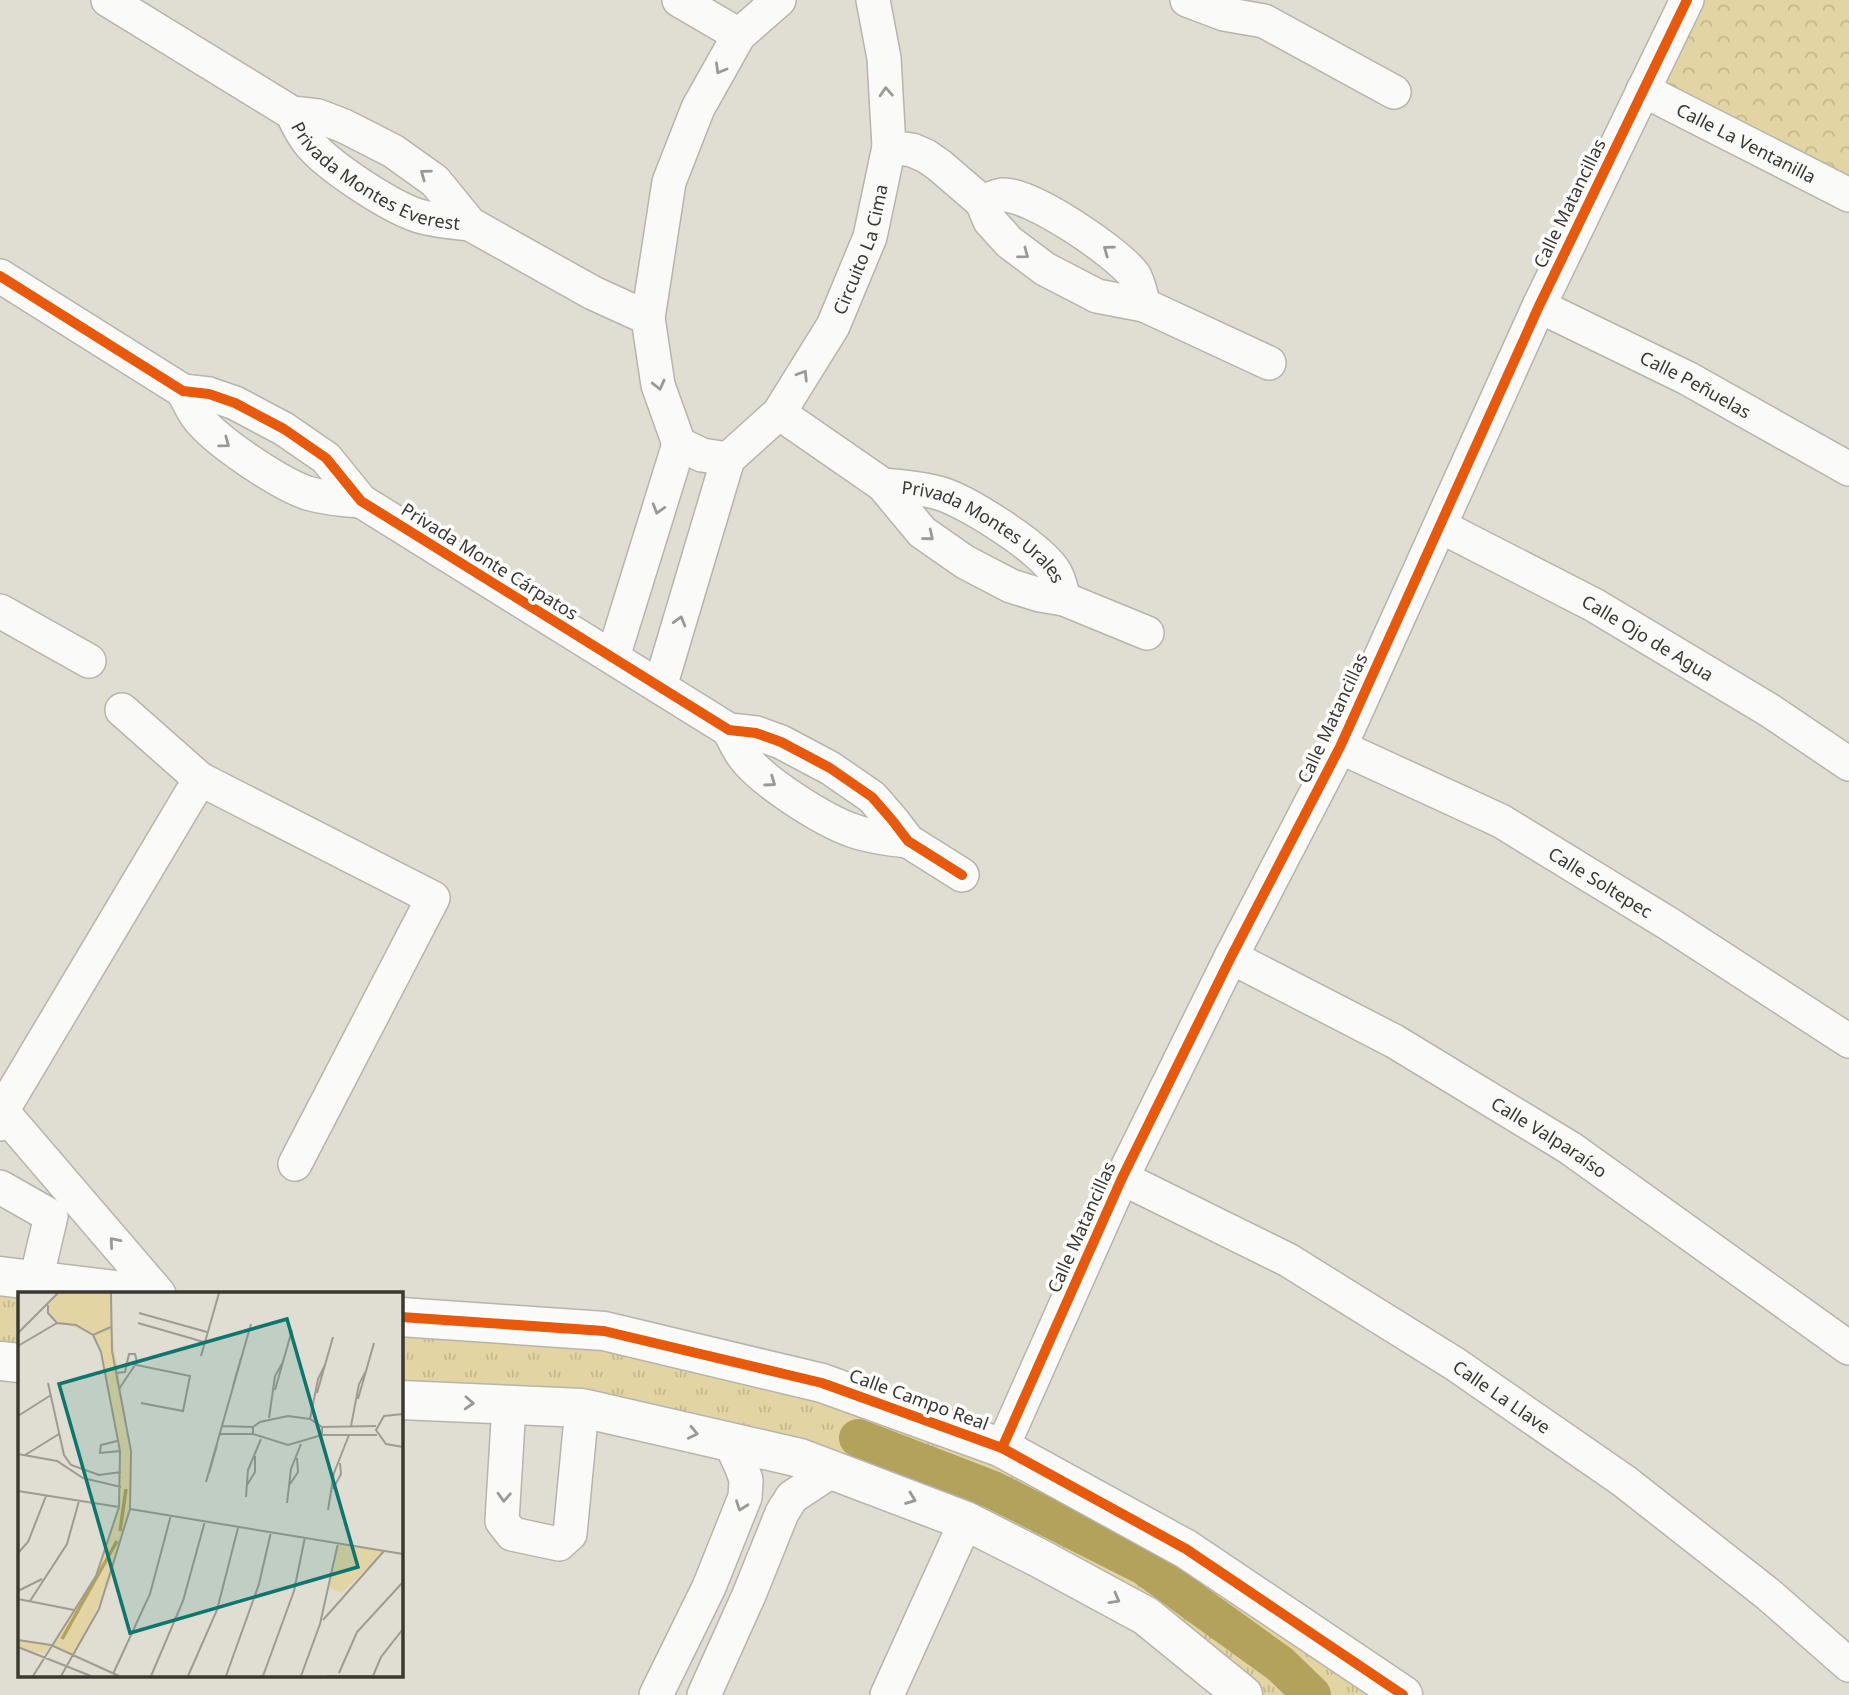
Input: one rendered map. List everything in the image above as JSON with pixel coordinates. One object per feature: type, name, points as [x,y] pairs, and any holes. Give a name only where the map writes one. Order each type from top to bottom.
[{"type":"street","name":"Privada Montes Everest","points":[[108,0],[292,113],[318,116],[393,151],[435,181],[470,224],[593,293],[648,318]]},
{"type":"street","points":[[679,0],[739,36]]},
{"type":"street","points":[[613,656],[679,444],[658,385],[648,318],[670,182],[698,108],[739,36],[779,0]]},
{"type":"street","name":"Circuito La Cima","points":[[728,459],[779,413],[833,326],[870,237],[889,147],[884,58],[873,0]]},
{"type":"street","points":[[1187,0],[1224,14],[1258,11],[1394,92]]},
{"type":"street","name":"Calle Matancillas","points":[[1002,1448],[1122,1178],[1231,957],[1340,747],[1539,306],[1688,0]]},
{"type":"street","name":"Calle La Ventanilla","points":[[1643,90],[1849,195]]},
{"type":"street","name":"Privada Montes Everest","points":[[292,113],[305,139],[325,160],[371,191],[414,214],[443,222],[470,224]]},
{"type":"street","points":[[889,147],[912,150],[939,165],[982,202],[990,221],[1009,242],[1045,269],[1097,296],[1144,305],[1269,363]]},
{"type":"street","points":[[982,202],[1004,195],[1032,203],[1073,225],[1122,261],[1136,277],[1144,305]]},
{"type":"street","name":"Privada Monte Cárpatos","points":[[0,276],[183,391],[209,394],[235,403],[284,429],[326,458],[361,501],[729,730],[755,733],[830,768],[872,797],[908,841],[962,875]]},
{"type":"street","name":"Calle Peñuelas","points":[[1539,306],[1687,378],[1849,469]]},
{"type":"street","name":"Privada Monte Cárpatos","points":[[183,391],[197,416],[217,437],[262,469],[305,492],[334,500],[361,501]]},
{"type":"street","name":"Privada Montes Urales","points":[[779,413],[883,485],[922,532],[965,562],[1011,586],[1064,599],[1147,633]]},
{"type":"street","points":[[660,687],[728,459],[702,455],[679,444]]},
{"type":"street","name":"Privada Montes Urales","points":[[883,485],[915,487],[944,494],[992,519],[1036,551],[1055,572],[1064,599]]},
{"type":"street","name":"Calle Ojo de Agua","points":[[1440,526],[1594,605],[1769,710],[1849,764]]},
{"type":"street","points":[[1,613],[89,662]]},
{"type":"street","points":[[122,710],[200,779],[433,898],[295,1164]]},
{"type":"street","name":"Privada Monte Cárpatos","points":[[729,730],[743,755],[763,776],[809,808],[851,831],[880,839],[908,841]]},
{"type":"street","name":"Calle Soltepec","points":[[1340,747],[1501,821],[1669,924],[1849,1041]]},
{"type":"street","points":[[157,1292],[60,1202],[1,1115],[200,779]]},
{"type":"street","name":"Calle Valparaíso","points":[[1231,957],[1394,1041],[1570,1148],[1849,1348]]},
{"type":"street","name":"Calle La Llave","points":[[1122,1178],[1288,1260],[1455,1364],[1624,1480],[1768,1594],[1849,1665]]},
{"type":"street","points":[[0,1187],[60,1202]]},
{"type":"street","points":[[60,1202],[18,1278],[132,1292]]},
{"type":"street","name":"Calle Campo Real","points":[[402,1317],[604,1331],[822,1383],[1002,1448],[1186,1549],[1403,1695]]},
{"type":"street","points":[[0,1361],[18,1363]]},
{"type":"street","points":[[402,1400],[582,1408],[800,1458],[966,1521],[1039,1558],[1146,1616],[1244,1695]]},
{"type":"street","points":[[509,1405],[502,1521],[512,1534],[559,1544],[570,1534],[582,1408]]},
{"type":"street","points":[[730,1442],[746,1480],[745,1497],[704,1598],[663,1681],[707,1690],[782,1513],[792,1497],[833,1470]]},
{"type":"street","points":[[887,1695],[966,1521]]},
{"type":"street","points":[[704,1598],[740,1614]]},
{"type":"green space","points":[[1687,0],[1849,0],[1849,195],[1643,90]]},
{"type":"green space","points":[[0,1276],[18,1293],[18,1363],[0,1361]]},
{"type":"green space","points":[[402,1317],[604,1331],[1002,1448],[1403,1695],[1243,1695],[1146,1616],[800,1458],[402,1400]]},
{"type":"waterway","points":[[858,1438],[993,1490],[1144,1566],[1280,1664],[1312,1695]]},
{"type":"cycle path","points":[[1002,1448],[1122,1178],[1231,957],[1340,747],[1539,306],[1687,0]]},
{"type":"cycle path","points":[[0,276],[183,391],[209,394],[235,403],[284,429],[326,458],[361,501],[729,730],[756,733],[781,742],[830,768],[872,797],[908,841],[962,875]]},
{"type":"cycle path","points":[[402,1317],[604,1331],[822,1383],[1002,1448],[1186,1549],[1403,1695]]}]
